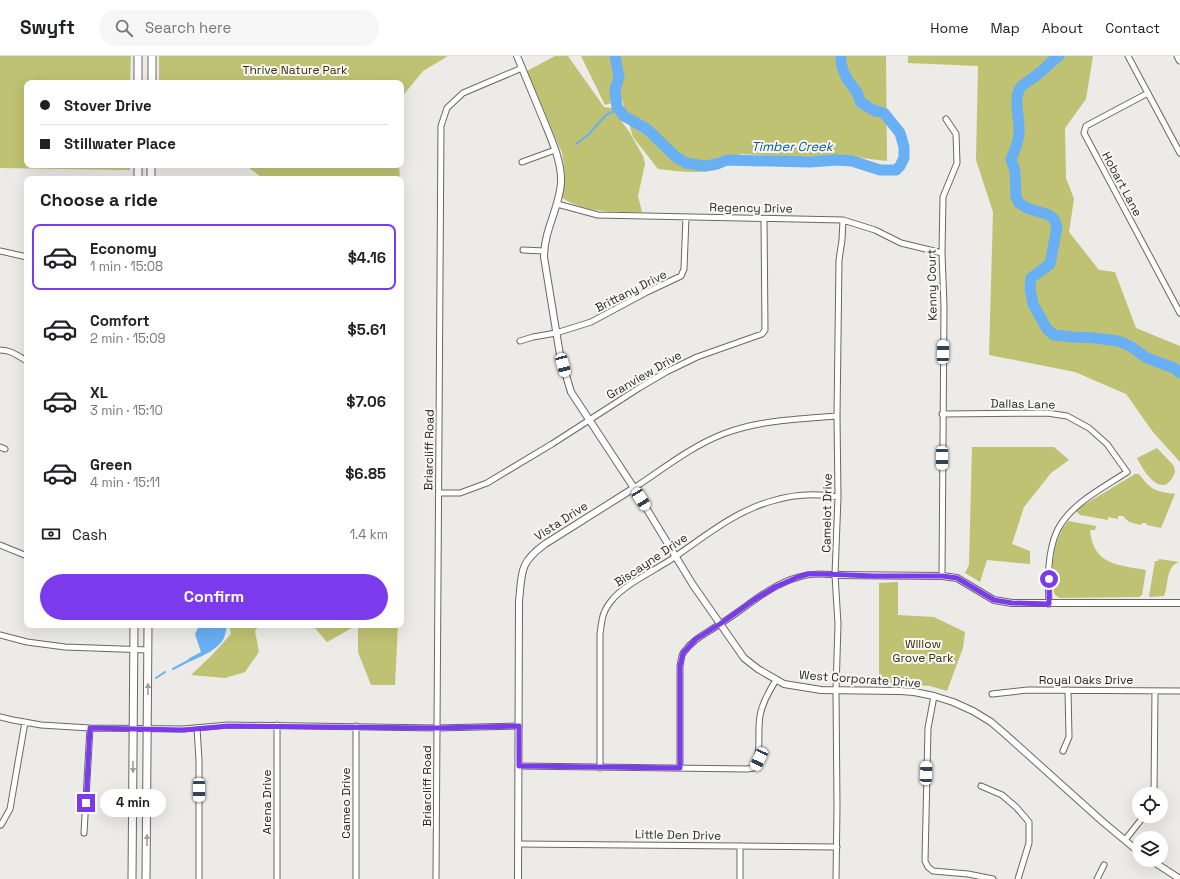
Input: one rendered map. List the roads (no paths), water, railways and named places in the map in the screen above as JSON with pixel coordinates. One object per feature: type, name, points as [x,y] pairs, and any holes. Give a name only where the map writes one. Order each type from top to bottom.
[{"type":"main road","points":[[138,56],[138,80],[152,80],[152,56]]},
{"type":"main road","points":[[1178,56],[1180,60]]},
{"type":"main road","points":[[132,879],[134,628]]},
{"type":"main road","points":[[146,879],[148,628]]},
{"type":"street","name":"West Corporate Drive","points":[[517,56],[560,165],[561,177],[557,204],[546,235],[544,251],[560,355],[571,392],[720,624],[744,658],[758,669],[784,684],[821,690],[914,692],[953,702],[973,711],[992,722],[1103,822],[1132,846]]},
{"type":"street","points":[[1128,56],[1180,153]]},
{"type":"street","name":"Briarcliff Road","points":[[436,879],[442,126],[447,108],[463,93],[522,68]]},
{"type":"street","name":"Hobart Lane","points":[[1148,93],[1086,126],[1084,133],[1180,313]]},
{"type":"street","name":"Kenny Court","points":[[942,576],[944,306],[942,253],[943,197],[957,163],[956,134],[946,119]]},
{"type":"street","points":[[522,162],[555,150]]},
{"type":"street","name":"Regency Drive","points":[[557,204],[598,215],[843,220],[875,230],[901,243],[942,253]]},
{"type":"street","name":"Brittany Drive","points":[[556,333],[591,322],[647,292],[681,276],[684,268],[686,217]]},
{"type":"street","name":"Granview Drive","points":[[439,493],[460,493],[487,483],[639,388],[678,366],[697,357],[762,334],[765,330],[764,218]]},
{"type":"street","name":"Camelot Drive","points":[[836,879],[836,690],[838,624],[835,575],[838,497],[837,416],[839,260],[843,220]]},
{"type":"street","points":[[0,250],[24,256]]},
{"type":"street","points":[[523,250],[544,251]]},
{"type":"street","points":[[520,341],[556,333]]},
{"type":"street","points":[[0,350],[7,350],[24,359]]},
{"type":"street","name":"Dallas Lane","points":[[942,414],[1047,413],[1067,416],[1089,428],[1108,444],[1127,472],[1075,508],[1057,531],[1052,547],[1049,569],[1049,604]]},
{"type":"street","name":"Vista Drive","points":[[518,879],[519,602],[522,568],[533,553],[545,544],[634,488],[672,461],[714,438],[741,428],[778,420],[837,416]]},
{"type":"street","name":"Biscayne Drive","points":[[600,768],[600,634],[602,615],[612,599],[725,522],[758,506],[787,497],[803,495],[823,494],[838,497]]},
{"type":"street","points":[[0,545],[24,555]]},
{"type":"street","points":[[680,768],[680,666],[683,653],[696,639],[754,600],[787,581],[808,574],[942,576],[957,578],[994,600],[1012,603],[1180,603]]},
{"type":"street","points":[[0,635],[27,642],[65,647],[148,650]]},
{"type":"street","points":[[519,766],[600,768],[754,768],[759,759],[759,718],[761,709],[766,696],[776,680]]},
{"type":"street","name":"Royal Oaks Drive","points":[[992,694],[1028,690],[1180,691]]},
{"type":"street","points":[[1063,751],[1069,737],[1068,690]]},
{"type":"street","points":[[1154,787],[1155,691]]},
{"type":"street","points":[[934,696],[928,728],[925,861],[928,867],[933,871],[968,874],[993,879]]},
{"type":"street","points":[[0,716],[25,722],[55,726],[183,730],[228,726],[356,726],[437,728],[519,726]]},
{"type":"street","points":[[1,826],[10,809],[25,722]]},
{"type":"street","name":"Arena Drive","points":[[277,726],[277,879]]},
{"type":"street","name":"Cameo Drive","points":[[356,726],[356,879]]},
{"type":"street","points":[[84,833],[90,728]]},
{"type":"street","points":[[197,728],[199,760],[198,879]]},
{"type":"street","points":[[981,786],[1002,795],[1016,807],[1029,822],[1029,843],[1018,879]]},
{"type":"street","points":[[1125,840],[1138,823]]},
{"type":"street","name":"Little Den Drive","points":[[519,844],[837,847]]},
{"type":"street","points":[[740,846],[740,879]]},
{"type":"street","points":[[1097,879],[1104,865]]},
{"type":"street","points":[[1162,867],[1180,879]]},
{"type":"water","points":[[198,628],[226,628],[224,638],[218,646],[208,653],[189,662],[188,659],[201,652],[195,634]]},
{"type":"waterway","name":"Timber Creek","points":[[615,56],[619,77],[615,90],[617,107],[624,116],[647,129],[676,157],[686,163],[705,166],[717,164],[727,160],[810,162],[837,160],[852,161],[880,170],[896,170],[904,158],[904,147],[900,133],[884,113],[875,111],[860,102],[858,94],[848,80],[842,67],[841,56]]},
{"type":"waterway","name":"Timber Creek","points":[[1059,56],[1023,85],[1017,96],[1019,135],[1011,159],[1015,171],[1016,197],[1019,203],[1027,208],[1049,215],[1054,219],[1057,227],[1050,264],[1031,278],[1030,288],[1033,304],[1047,329],[1054,335],[1118,341],[1130,346],[1147,358],[1174,368],[1180,373]]},
{"type":"waterway","points":[[576,144],[588,135],[606,115],[619,109]]},
{"type":"waterway","points":[[173,669],[188,661]]},
{"type":"waterway","points":[[156,678],[165,672]]},
{"type":"park label","name":"Thrive Nature Park","points":[[295,70]]},
{"type":"park label","name":"Willow Grove Park","points":[[923,651]]}]
